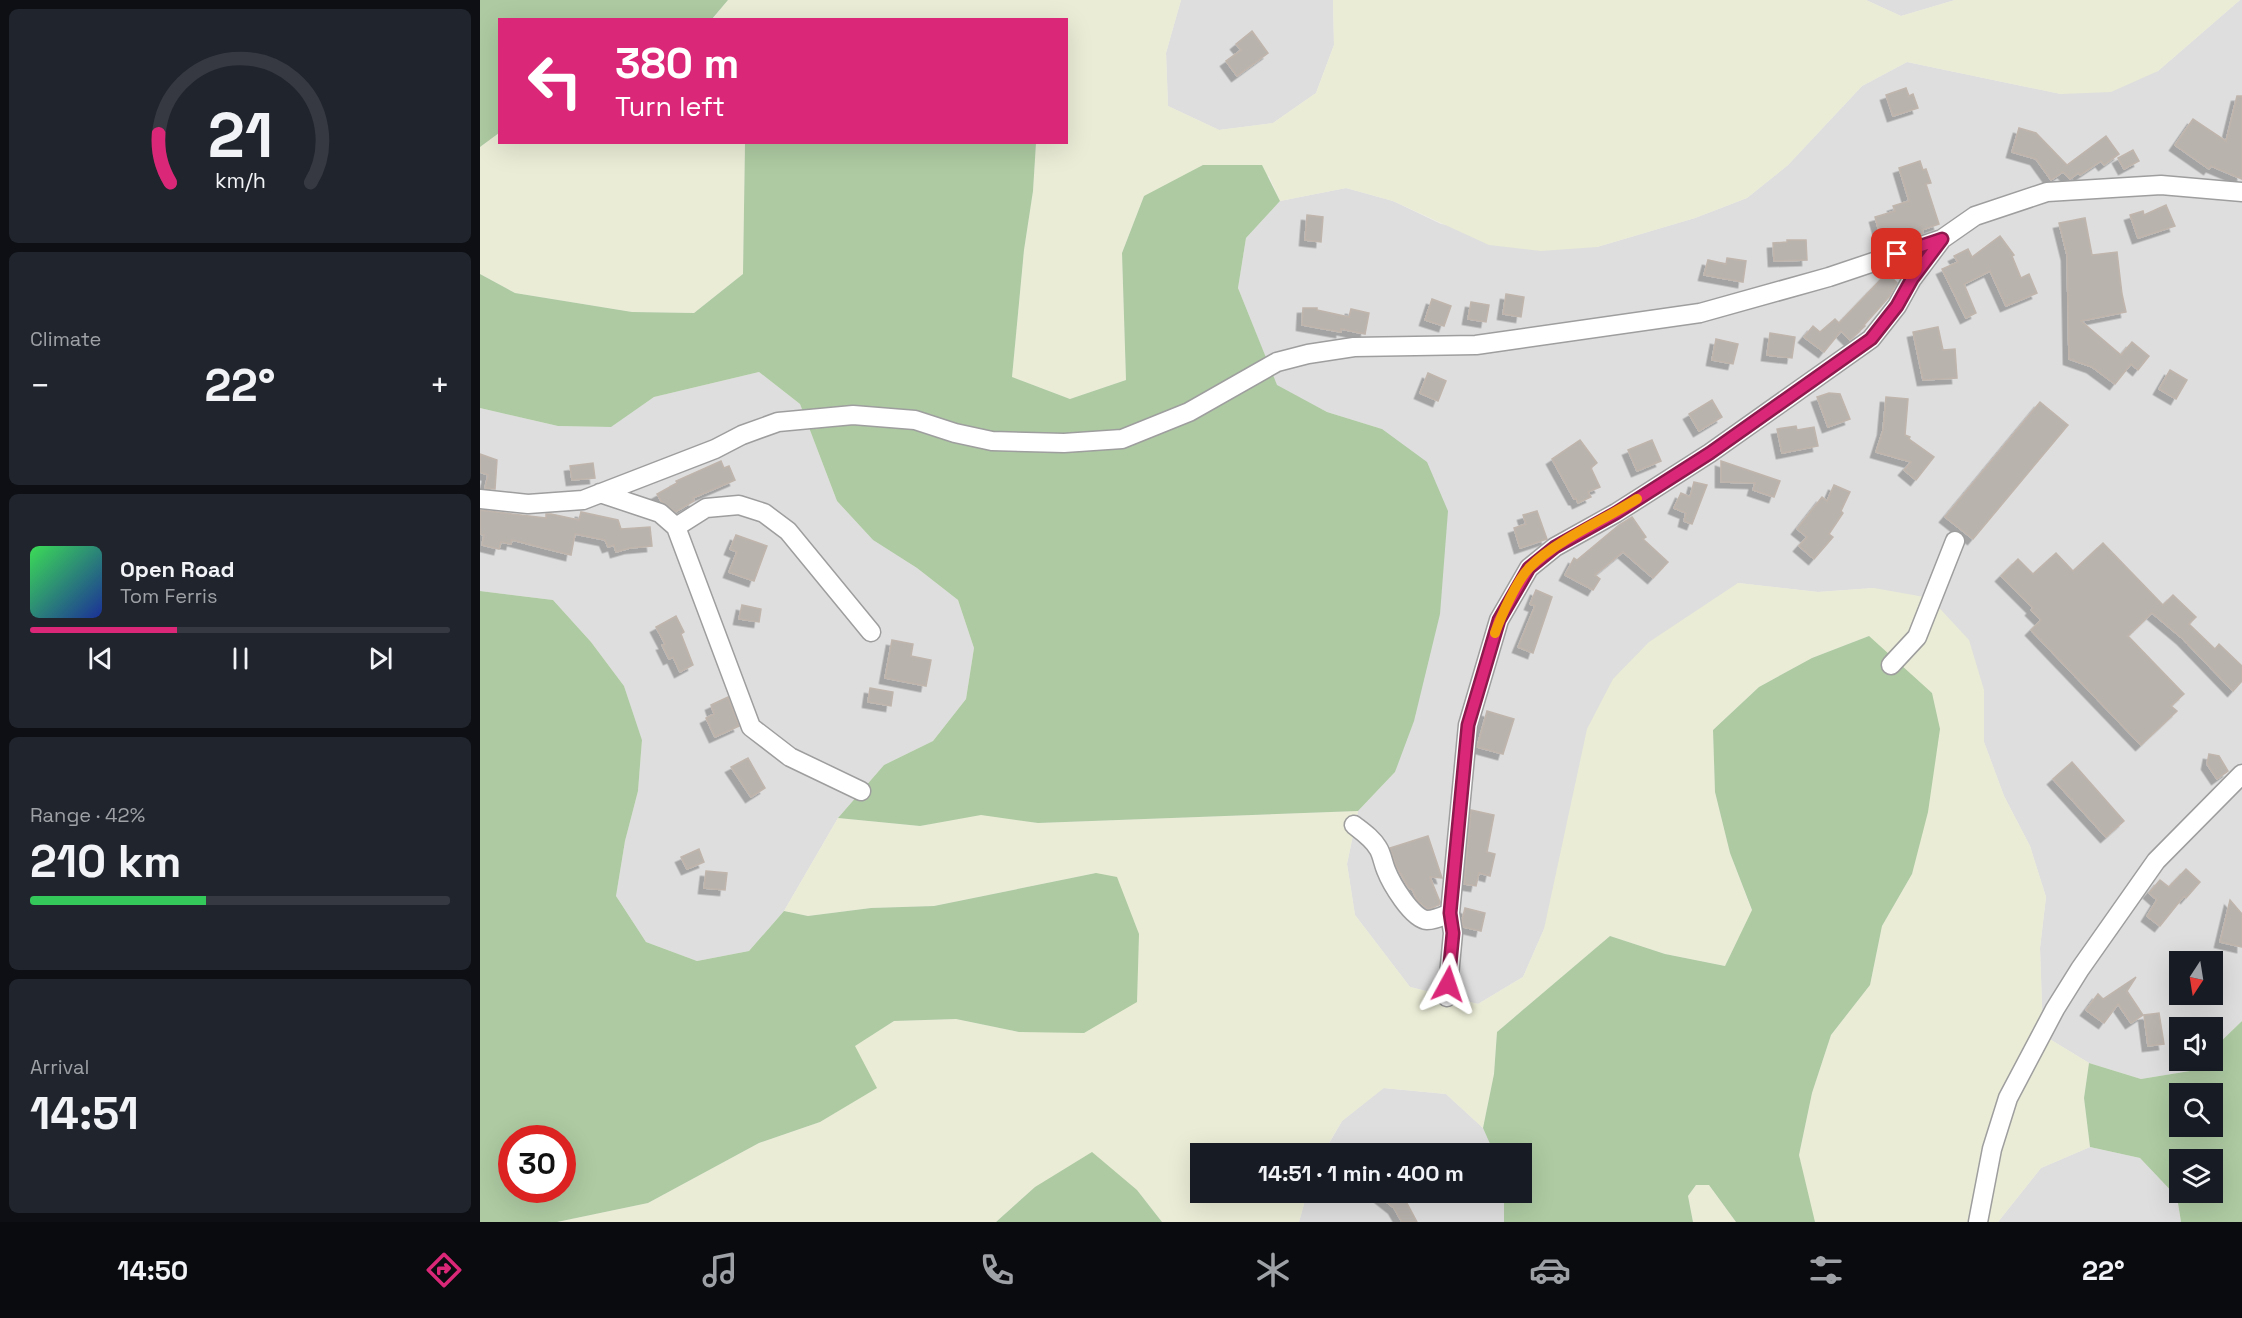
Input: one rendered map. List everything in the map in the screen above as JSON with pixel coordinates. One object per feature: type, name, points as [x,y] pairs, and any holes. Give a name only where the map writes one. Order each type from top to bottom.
[{"type":"street","points":[[480,499],[528,504],[583,500],[778,422],[853,415],[915,420],[955,433],[992,441],[1064,442],[1122,439],[1189,412],[1277,362],[1308,354],[1354,347],[1476,345],[1700,313],[1830,276],[1942,239],[1975,216],[2047,192],[2161,185],[2242,192]]},
{"type":"street","points":[[1447,997],[1453,933],[1450,913],[1468,725],[1499,620],[1529,568],[1555,547],[1616,513],[1710,453],[1871,339],[1897,306],[1912,279],[1942,239]]},
{"type":"street","points":[[600,493],[660,513],[676,526],[751,727],[790,757],[861,791]]},
{"type":"street","points":[[676,526],[706,508],[739,505],[764,513],[788,531],[871,632]]},
{"type":"street","points":[[1891,665],[1917,637],[1955,541]]},
{"type":"street","points":[[1978,1222],[1992,1149],[2008,1098],[2055,1009],[2080,969],[2156,861],[2242,774]]},
{"type":"street","points":[[1354,825],[1371,837],[1379,849],[1396,891],[1417,915],[1425,920],[1450,913]]},
{"type":"shaded area","points":[[1181,0],[1333,0],[1334,45],[1316,93],[1273,123],[1219,130],[1168,106],[1166,53]]},
{"type":"shaded area","points":[[1866,0],[1955,0],[1901,16]]},
{"type":"shaded area","points":[[2242,0],[2242,1021],[2223,1039],[2223,1017],[2169,1017],[2169,1071],[2190,1071],[2141,1079],[2089,1063],[2043,1035],[2040,948],[2046,897],[2030,846],[2004,796],[1984,742],[1984,690],[1874,588],[1818,592],[1738,583],[1544,929],[1523,977],[1478,1004],[1410,987],[1355,915],[1347,864],[1358,811],[1395,772],[1382,429],[1327,412],[1277,386],[1238,288],[1246,238],[1280,201],[1346,188],[1393,201],[1441,224],[1597,247],[1695,218],[1747,198],[1788,165],[1862,86],[1907,62],[2061,94],[2158,71]]},
{"type":"shaded area","points":[[759,372],[800,404],[837,501],[873,540],[917,568],[958,600],[974,648],[966,699],[933,741],[884,765],[838,818],[784,911],[749,951],[697,961],[646,942],[616,896],[625,841],[638,791],[642,740],[624,686],[591,642],[553,600],[480,591],[480,408],[558,426],[610,427],[654,397]]},
{"type":"shaded area","points":[[1383,1088],[1446,1094],[1483,1128],[1490,1143],[1329,1143],[1342,1121]]},
{"type":"shaded area","points":[[2090,1147],[2140,1158],[2169,1189],[2169,1203],[2178,1203],[2181,1222],[1998,1222],[2041,1168]]},
{"type":"shaded area","points":[[1304,1203],[1504,1203],[1504,1222],[1299,1222]]},
{"type":"green space","points":[[480,0],[728,0],[713,18],[498,18],[498,134],[480,147]]},
{"type":"green space","points":[[728,0],[1181,0],[1166,53],[1168,106],[1219,130],[1273,123],[1316,93],[1334,45],[1333,0],[1866,0],[1901,16],[1955,0],[2240,0],[2158,71],[2111,92],[2061,94],[1907,62],[1862,86],[1788,165],[1747,198],[1695,218],[1597,247],[1541,251],[1489,245],[1393,201],[1346,188],[1280,201],[1269,176],[1144,196],[1122,253],[1126,380],[1070,399],[1012,377],[1024,250],[1033,191],[1036,144],[1068,144],[1068,18],[714,18]]},
{"type":"green space","points":[[498,134],[498,144],[745,144],[743,274],[694,313],[632,312],[515,293],[480,274],[480,147]]},
{"type":"green space","points":[[745,144],[1036,144],[1033,191],[1024,250],[1012,377],[1070,399],[1126,380],[1122,253],[1144,196],[1203,165],[1262,165],[1280,201],[1246,238],[1238,288],[1277,385],[1327,412],[1382,429],[1427,462],[1448,511],[1440,614],[1414,721],[1395,772],[1358,811],[1038,823],[981,815],[920,826],[838,818],[884,765],[933,741],[966,699],[974,648],[958,600],[917,568],[873,540],[837,501],[800,404],[759,372],[654,397],[611,427],[558,426],[480,408],[480,274],[515,293],[632,312],[694,313],[743,274]]},
{"type":"green space","points":[[1738,583],[1818,592],[1874,588],[1930,598],[1969,640],[1984,690],[1984,742],[2004,796],[2030,846],[2046,897],[2040,948],[2043,1035],[2089,1063],[2084,1098],[2090,1147],[2041,1168],[1998,1222],[1815,1222],[1799,1155],[1812,1093],[1831,1035],[1870,985],[1882,926],[1912,874],[1869,636],[1812,658],[1759,687],[1713,730],[1715,792],[1730,853],[1752,911],[1725,966],[1665,954],[1610,936],[1497,1032],[1494,1074],[1483,1128],[1446,1094],[1384,1088],[1342,1121],[1329,1143],[1190,1143],[1190,1203],[1304,1203],[1299,1222],[1162,1222],[1137,1190],[1035,1187],[996,1222],[557,1222],[648,1203],[759,1143],[820,1122],[876,1088],[854,1046],[894,1021],[956,1019],[1019,1032],[1096,873],[934,906],[871,908],[808,916],[784,911],[838,818],[920,826],[981,814],[1038,823],[1358,811],[1347,864],[1355,915],[1410,987],[1478,1004],[1523,977],[1544,929],[1587,729],[1613,679],[1649,642]]},
{"type":"green space","points":[[480,591],[553,600],[591,642],[624,686],[642,740],[638,791],[625,841],[616,896],[646,942],[697,961],[749,951],[784,911],[808,916],[871,908],[934,906],[1096,873],[1117,877],[1139,934],[1137,1002],[1084,1033],[1019,1032],[956,1019],[894,1021],[855,1046],[877,1088],[820,1122],[759,1143],[648,1203],[557,1222],[480,1222]]},
{"type":"green space","points":[[1869,636],[1932,693],[1940,729],[1928,812],[1912,874],[1882,926],[1870,985],[1831,1035],[1812,1093],[1799,1155],[1815,1222],[1736,1222],[1709,1185],[1696,1185],[1688,1196],[1693,1222],[1504,1222],[1504,1203],[1532,1203],[1532,1143],[1490,1143],[1483,1128],[1494,1074],[1497,1032],[1610,936],[1665,954],[1725,966],[1752,910],[1730,853],[1715,792],[1713,730],[1759,687],[1812,658]]},
{"type":"green space","points":[[2242,1021],[2242,1222],[2181,1222],[2178,1203],[2223,1203],[2223,1149],[2169,1149],[2169,1189],[2140,1158],[2090,1147],[2084,1098],[2089,1063],[2141,1079],[2190,1071],[2223,1071],[2223,1039]]},
{"type":"green space","points":[[1092,1152],[1137,1190],[1162,1222],[996,1222],[1035,1187]]},
{"type":"green space","points":[[1696,1185],[1709,1185],[1736,1222],[1693,1222],[1688,1196]]},
{"type":"building","points":[[1252,31],[1268,53],[1237,76],[1226,61],[1241,50],[1236,44]]},
{"type":"building","points":[[1906,88],[1909,96],[1913,94],[1918,108],[1893,116],[1886,95]]},
{"type":"building","points":[[2237,96],[2242,96],[2242,179],[2211,166],[2209,169],[2175,145],[2193,119],[2226,141]]},
{"type":"building","points":[[2019,128],[2036,133],[2067,165],[2106,136],[2119,154],[2104,165],[2101,161],[2070,179],[2063,172],[2051,180],[2036,159],[2012,152]]},
{"type":"building","points":[[2133,150],[2139,161],[2124,169],[2118,158]]},
{"type":"building","points":[[1920,161],[1931,183],[1926,184],[1939,224],[1904,240],[1902,232],[1881,238],[1875,217],[1895,211],[1893,206],[1909,201],[1899,168]]},
{"type":"building","points":[[2166,205],[2175,226],[2138,238],[2130,215],[2143,211],[2144,215]]},
{"type":"building","points":[[1307,215],[1323,217],[1321,242],[1305,240]]},
{"type":"building","points":[[2085,218],[2092,255],[2117,252],[2126,312],[2081,321],[2121,355],[2132,342],[2149,356],[2138,370],[2131,364],[2115,384],[2092,367],[2069,359],[2067,255],[2059,223]]},
{"type":"building","points":[[2000,236],[2014,255],[2012,256],[2021,278],[2029,274],[2037,293],[2006,306],[1990,271],[1964,284],[1976,313],[1966,318],[1942,269],[1958,262],[1954,256],[1968,249],[1972,257]]},
{"type":"building","points":[[1787,240],[1806,240],[1807,260],[1774,261],[1773,243],[1787,242]]},
{"type":"building","points":[[1727,258],[1746,261],[1743,282],[1704,275],[1708,260],[1726,264]]},
{"type":"building","points":[[1887,273],[1897,283],[1889,297],[1850,340],[1841,331],[1824,352],[1804,337],[1813,326],[1820,332],[1835,319],[1839,323]]},
{"type":"building","points":[[1506,294],[1524,297],[1521,317],[1503,314]]},
{"type":"building","points":[[1432,299],[1451,306],[1444,326],[1425,320]]},
{"type":"building","points":[[1471,302],[1489,305],[1486,322],[1468,319]]},
{"type":"building","points":[[1303,308],[1317,308],[1317,310],[1349,317],[1351,309],[1369,313],[1365,334],[1302,325]]},
{"type":"building","points":[[1938,327],[1943,350],[1955,349],[1957,378],[1923,380],[1913,332]]},
{"type":"building","points":[[1770,333],[1795,337],[1792,358],[1767,355]]},
{"type":"building","points":[[1716,339],[1738,344],[1733,364],[1712,360]]},
{"type":"building","points":[[2170,370],[2187,380],[2176,399],[2159,389]]},
{"type":"building","points":[[1428,373],[1446,381],[1438,401],[1420,393]]},
{"type":"building","points":[[1829,393],[1840,394],[1850,419],[1828,427],[1817,397]]},
{"type":"building","points":[[1886,397],[1908,399],[1905,435],[1934,457],[1916,480],[1904,470],[1911,462],[1876,452],[1883,430]]},
{"type":"building","points":[[1712,400],[1722,417],[1699,431],[1689,414]]},
{"type":"building","points":[[2040,402],[2068,425],[1973,539],[1945,517]]},
{"type":"building","points":[[1796,426],[1797,430],[1814,427],[1818,446],[1782,453],[1777,429]]},
{"type":"building","points":[[1580,440],[1597,463],[1591,468],[1600,487],[1588,492],[1591,497],[1578,503],[1552,459]]},
{"type":"building","points":[[1652,440],[1661,461],[1637,471],[1628,450]]},
{"type":"building","points":[[480,454],[497,460],[495,489],[485,488],[488,475],[480,472]]},
{"type":"building","points":[[721,461],[724,468],[729,466],[735,480],[693,498],[694,501],[675,512],[661,501],[657,494],[677,483],[676,481]]},
{"type":"building","points":[[1721,461],[1780,481],[1774,497],[1753,490],[1755,483],[1721,482]]},
{"type":"building","points":[[593,463],[595,478],[572,480],[570,466]]},
{"type":"building","points":[[1694,482],[1707,485],[1692,524],[1684,521],[1686,513],[1674,508],[1681,493],[1690,497]]},
{"type":"building","points":[[1834,485],[1850,492],[1841,511],[1843,513],[1829,534],[1833,537],[1814,559],[1799,546],[1807,537],[1797,529],[1822,497],[1827,501]]},
{"type":"building","points":[[480,510],[546,518],[546,514],[551,514],[579,520],[581,512],[618,520],[621,529],[650,527],[652,546],[616,552],[614,545],[608,547],[605,540],[575,534],[571,555],[512,540],[511,544],[501,542],[499,549],[482,545],[484,535],[480,534]]},
{"type":"building","points":[[1537,511],[1547,539],[1520,548],[1514,528],[1526,524],[1523,515]]},
{"type":"building","points":[[1632,517],[1646,537],[1643,539],[1668,562],[1653,578],[1623,552],[1595,575],[1600,579],[1593,590],[1565,575],[1574,558],[1577,560]]},
{"type":"building","points":[[736,535],[767,546],[754,581],[729,572],[737,552],[730,549]]},
{"type":"building","points":[[2103,543],[2163,605],[2173,595],[2196,617],[2189,624],[2215,649],[2219,644],[2242,666],[2242,681],[2233,691],[2183,639],[2152,613],[2128,636],[2184,694],[2171,706],[2177,711],[2141,745],[2031,630],[2041,620],[2031,610],[2033,608],[2001,576],[2018,559],[2033,574],[2056,553],[2073,571]]},
{"type":"building","points":[[1536,590],[1552,597],[1533,653],[1518,647],[1535,606],[1530,604]]},
{"type":"building","points":[[742,605],[761,609],[759,622],[739,619]]},
{"type":"building","points":[[676,616],[684,632],[681,634],[693,665],[680,672],[673,657],[669,659],[662,645],[665,644],[656,627]]},
{"type":"building","points":[[892,640],[913,644],[911,656],[931,660],[926,686],[885,678]]},
{"type":"building","points":[[870,688],[893,692],[891,706],[868,702]]},
{"type":"building","points":[[728,697],[739,726],[715,737],[706,718],[714,714],[711,705]]},
{"type":"building","points":[[1487,711],[1514,719],[1503,754],[1477,747]]},
{"type":"building","points":[[2209,754],[2219,756],[2228,771],[2217,779],[2207,764]]},
{"type":"building","points":[[748,758],[765,788],[751,797],[731,767]]},
{"type":"building","points":[[2072,762],[2124,821],[2106,837],[2053,779]]},
{"type":"building","points":[[1471,810],[1494,815],[1487,852],[1495,854],[1490,876],[1479,873],[1476,886],[1464,884]]},
{"type":"building","points":[[1428,836],[1442,878],[1430,877],[1440,902],[1439,905],[1428,909],[1417,900],[1412,889],[1407,885],[1396,866],[1390,848]]},
{"type":"building","points":[[699,849],[704,862],[687,869],[681,857]]},
{"type":"building","points":[[2186,869],[2200,882],[2186,898],[2184,896],[2160,926],[2147,916],[2157,900],[2149,893],[2160,880],[2169,887]]},
{"type":"building","points":[[706,871],[727,873],[725,890],[704,888]]},
{"type":"building","points":[[2230,900],[2242,914],[2242,947],[2220,942]]},
{"type":"building","points":[[1465,908],[1485,913],[1481,931],[1463,927]]},
{"type":"building","points":[[2136,977],[2127,991],[2143,1015],[2131,1023],[2118,1004],[2104,1023],[2086,1010],[2098,994],[2103,999]]},
{"type":"building","points":[[2159,1013],[2164,1044],[2148,1046],[2144,1015]]},
{"type":"building","points":[[1388,1203],[1407,1203],[1417,1222],[1402,1222],[1394,1208]]},
{"type":"slow traffic","points":[[1495,633],[1499,620],[1529,568],[1555,547],[1637,499]]},
{"type":"route","points":[[1448,984],[1453,933],[1450,913],[1468,725],[1499,620],[1529,568],[1555,547],[1616,513],[1710,453],[1871,339],[1897,306],[1912,279],[1942,239],[1897,254]]}]
